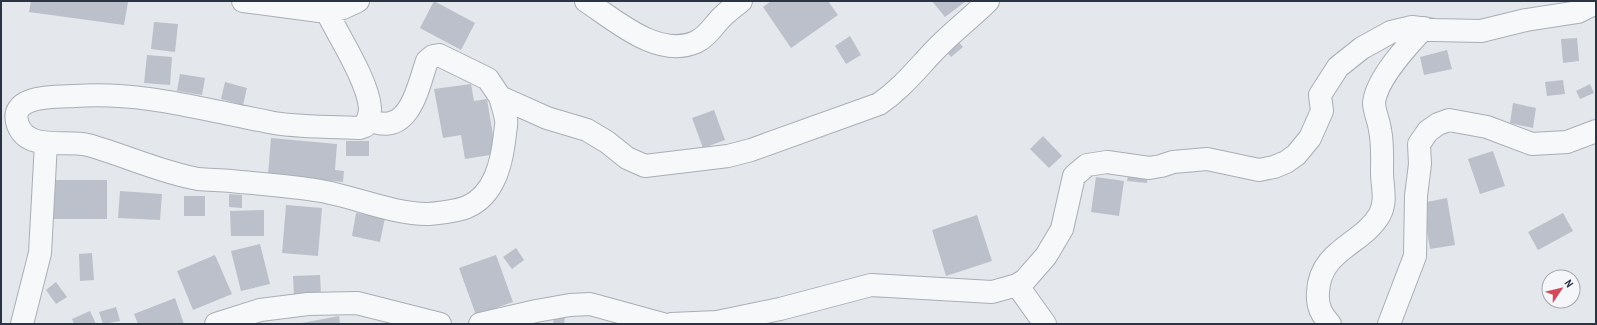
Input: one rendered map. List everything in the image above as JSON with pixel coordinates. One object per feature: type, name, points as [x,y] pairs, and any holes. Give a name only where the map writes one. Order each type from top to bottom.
[{"type":"street","points":[[243,1],[327,12],[343,8],[358,1]]},
{"type":"street","points":[[586,1],[599,12],[638,36],[658,44],[670,46],[696,42],[705,36],[723,16],[742,1]]},
{"type":"street","points":[[500,97],[547,118],[587,130],[627,158],[645,166],[728,156],[751,150],[879,104],[895,93],[934,52],[988,1]]},
{"type":"street","points":[[672,324],[717,322],[780,309],[871,285],[992,292],[1017,285],[1025,280],[1046,256],[1062,229],[1074,176],[1080,169],[1087,165],[1107,162],[1149,168],[1173,162],[1207,159],[1259,170],[1274,168],[1296,155],[1310,138],[1322,111],[1320,95],[1338,67],[1362,48],[1391,32],[1412,27],[1434,30],[1481,32],[1526,20],[1578,12],[1596,3]]},
{"type":"street","points":[[327,12],[357,70],[368,97],[369,116],[365,126],[360,128],[272,123],[198,106],[139,97],[99,94],[33,99],[20,107],[17,113],[18,125],[26,136],[33,140],[46,143],[85,144],[131,161],[197,179],[320,191],[393,209],[429,214],[465,207],[478,201],[487,192],[504,153],[506,120],[500,97],[488,79],[439,55],[433,56],[427,61],[412,106],[401,117],[390,123],[381,125],[374,122],[369,116]]},
{"type":"street","points":[[1330,324],[1323,316],[1317,304],[1318,286],[1323,270],[1332,257],[1369,227],[1380,213],[1385,197],[1382,171],[1383,149],[1374,103],[1380,85],[1398,58],[1424,28]]},
{"type":"street","points":[[1389,324],[1415,256],[1416,196],[1420,164],[1419,144],[1428,131],[1438,124],[1449,120],[1487,126],[1532,144],[1567,142],[1596,131]]},
{"type":"street","points":[[22,324],[40,253],[46,143]]},
{"type":"street","points":[[1017,285],[1045,324]]},
{"type":"street","points":[[216,324],[260,310],[308,304],[357,303],[440,324]]},
{"type":"street","points":[[480,324],[536,311],[570,305],[590,304],[663,324]]},
{"type":"building","points":[[31,1],[128,2],[124,25],[29,12]]},
{"type":"building","points":[[434,1],[475,23],[461,50],[420,28]]},
{"type":"building","points":[[771,1],[828,1],[838,15],[791,48],[763,7]]},
{"type":"building","points":[[932,1],[966,1],[945,17]]},
{"type":"building","points":[[154,22],[178,24],[175,52],[151,49]]},
{"type":"building","points":[[850,36],[861,55],[846,64],[835,46]]},
{"type":"building","points":[[1577,38],[1579,61],[1563,63],[1561,39]]},
{"type":"building","points":[[957,40],[963,47],[951,57],[945,50]]},
{"type":"building","points":[[1447,50],[1452,69],[1424,75],[1420,57]]},
{"type":"building","points":[[147,55],[172,57],[170,85],[144,83]]},
{"type":"building","points":[[180,74],[205,78],[202,95],[177,91]]},
{"type":"building","points":[[1563,80],[1565,94],[1547,96],[1545,82]]},
{"type":"building","points":[[225,82],[247,88],[243,105],[221,99]]},
{"type":"building","points":[[471,84],[474,101],[487,99],[496,154],[465,159],[461,135],[443,138],[434,89]]},
{"type":"building","points":[[1590,84],[1594,93],[1580,99],[1576,91]]},
{"type":"building","points":[[1513,103],[1536,108],[1533,128],[1510,123]]},
{"type":"building","points":[[714,110],[725,140],[703,148],[692,118]]},
{"type":"building","points":[[1043,136],[1062,156],[1049,168],[1030,149]]},
{"type":"building","points":[[271,138],[337,144],[335,170],[344,171],[343,182],[268,175]]},
{"type":"building","points":[[346,141],[369,141],[369,156],[346,156]]},
{"type":"building","points":[[1493,151],[1505,186],[1480,194],[1468,159]]},
{"type":"building","points":[[1129,171],[1148,173],[1147,183],[1127,181]]},
{"type":"building","points":[[1096,177],[1124,181],[1119,216],[1091,212]]},
{"type":"building","points":[[53,180],[107,180],[107,219],[53,219]]},
{"type":"building","points":[[120,191],[162,194],[160,220],[118,218]]},
{"type":"building","points":[[229,194],[242,195],[242,208],[229,207]]},
{"type":"building","points":[[184,196],[205,196],[205,216],[184,216]]},
{"type":"building","points":[[1447,198],[1455,245],[1430,249],[1422,203]]},
{"type":"building","points":[[286,205],[322,208],[318,256],[282,253]]},
{"type":"building","points":[[264,210],[264,236],[231,236],[230,211]]},
{"type":"building","points":[[356,213],[385,218],[380,242],[352,236]]},
{"type":"building","points":[[1563,213],[1573,231],[1538,250],[1528,232]]},
{"type":"building","points":[[977,215],[992,261],[946,276],[932,230]]},
{"type":"building","points":[[260,244],[270,284],[241,291],[231,251]]},
{"type":"building","points":[[516,248],[524,260],[512,269],[503,257]]},
{"type":"building","points":[[92,253],[94,280],[80,281],[79,254]]},
{"type":"building","points":[[215,255],[232,294],[193,310],[177,271]]},
{"type":"building","points":[[496,255],[513,302],[476,315],[459,268]]},
{"type":"building","points":[[320,275],[321,294],[294,296],[293,276]]},
{"type":"building","points":[[56,282],[67,297],[56,304],[46,290]]},
{"type":"building","points":[[175,298],[184,324],[138,324],[134,314]]},
{"type":"building","points":[[116,307],[120,321],[103,324],[99,312]]},
{"type":"building","points":[[90,311],[96,324],[74,324],[72,319]]},
{"type":"building","points":[[339,316],[340,324],[302,324],[302,323]]},
{"type":"building","points":[[554,316],[565,317],[564,324],[553,324]]}]
